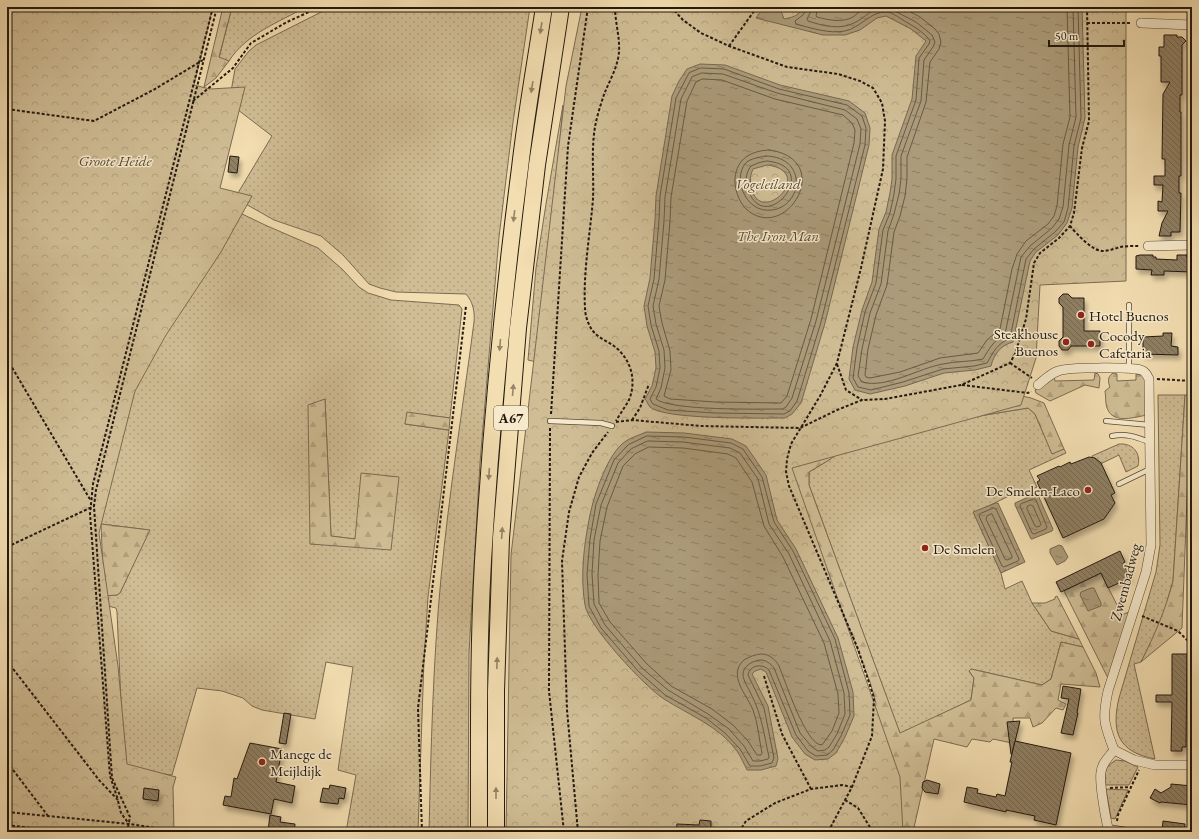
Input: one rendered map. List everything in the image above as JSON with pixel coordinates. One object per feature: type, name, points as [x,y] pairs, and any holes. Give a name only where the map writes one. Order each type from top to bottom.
[{"type":"highway","name":"A67","points":[[479,832],[480,670],[483,564],[489,463],[501,330],[520,166],[544,7]]},
{"type":"highway","name":"A67","points":[[496,832],[496,691],[502,523],[518,328],[537,166],[561,7]]},
{"type":"street","points":[[1141,23],[1192,25]]},
{"type":"street","points":[[1148,246],[1192,245]]},
{"type":"street","points":[[1038,385],[1051,374],[1059,370],[1129,369],[1144,371],[1149,378]]},
{"type":"street","name":"Zwembadweg","points":[[1114,750],[1104,722],[1104,711],[1108,691],[1146,572],[1151,545],[1149,378]]},
{"type":"street","points":[[1110,829],[1100,772],[1104,763],[1114,750],[1143,763],[1155,765],[1192,764]]},
{"type":"lane","points":[[1129,305],[1129,369]]},
{"type":"lane","points":[[550,421],[614,424]]},
{"type":"lane","points":[[1106,422],[1150,425]]},
{"type":"lane","points":[[1112,436],[1123,434],[1149,442]]},
{"type":"lane","points":[[1119,484],[1150,469]]},
{"type":"lane","points":[[1110,829],[1139,832]]},
{"type":"path","points":[[130,824],[121,813],[110,776],[90,507],[94,484],[213,7]]},
{"type":"path","points":[[127,832],[130,824],[130,817],[112,778],[94,506],[96,490],[216,7]]},
{"type":"path","points":[[192,102],[233,68],[251,43],[287,22],[320,7]]},
{"type":"path","points":[[671,7],[683,20],[701,33],[729,46],[787,67],[838,74],[860,81],[873,88],[882,103],[885,121],[883,169],[861,268],[837,363],[820,396],[791,444],[787,459],[786,472],[790,486],[858,649],[874,698],[872,736],[852,787],[828,832]]},
{"type":"path","points":[[729,46],[757,7]]},
{"type":"path","points":[[614,424],[632,420],[701,426],[800,428],[862,400],[885,400],[961,385],[1010,363],[1015,354],[1026,319],[1034,263],[1040,253],[1059,238],[1070,226],[1074,213],[1082,148],[1089,121],[1087,7]]},
{"type":"path","points":[[1087,23],[1141,23]]},
{"type":"path","points":[[7,109],[94,120],[155,89],[203,60]]},
{"type":"path","points":[[1070,226],[1084,240],[1100,251],[1131,246]]},
{"type":"path","points":[[422,832],[418,708],[466,306]]},
{"type":"path","points":[[7,359],[94,506]]},
{"type":"path","points":[[837,363],[846,390],[862,400]]},
{"type":"path","points":[[961,385],[1028,393],[1038,385],[1024,372],[1010,363]]},
{"type":"path","points":[[1149,378],[1192,381]]},
{"type":"path","points":[[632,420],[640,408],[649,384]]},
{"type":"path","points":[[7,547],[94,506]]},
{"type":"path","points":[[1133,613],[1178,631],[1192,645]]},
{"type":"path","points":[[7,661],[99,780],[118,800]]},
{"type":"path","points":[[764,676],[782,734],[811,789]]},
{"type":"path","points":[[7,762],[48,816]]},
{"type":"path","points":[[1110,829],[1143,763]]},
{"type":"path","points":[[739,832],[746,822],[775,803],[811,789],[842,785],[852,787]]},
{"type":"path","points":[[1102,788],[1131,787]]},
{"type":"path","points":[[845,800],[858,808],[873,832]]},
{"type":"path","points":[[7,812],[130,824],[180,832]]},
{"type":"path","points":[[7,825],[63,832]]},
{"type":"green space","name":"Groote Heide","points":[[7,7],[213,7],[194,85],[210,89],[245,87],[220,188],[252,196],[221,252],[166,335],[135,391],[99,533],[118,666],[127,764],[176,777],[173,787],[174,832],[7,832]]},
{"type":"green space","points":[[223,7],[232,7],[219,57],[229,61],[216,78],[204,87]]},
{"type":"green space","points":[[232,7],[306,7],[274,24],[244,43],[229,61],[219,58]]},
{"type":"green space","points":[[331,7],[530,7],[513,122],[499,237],[480,463],[469,653],[468,832],[429,832],[438,610],[448,514],[474,322],[474,311],[472,304],[466,294],[396,292],[369,284],[343,255],[321,236],[274,220],[235,198],[272,136],[229,103],[235,69],[249,51],[256,45]]},
{"type":"green space","name":"The Iron Man","points":[[582,7],[1126,7],[1126,281],[1040,285],[1036,358],[1021,405],[792,468],[900,777],[903,832],[506,832],[511,555],[566,86]]},
{"type":"green space","points":[[563,105],[556,184],[545,364],[528,360],[536,268]]},
{"type":"green space","points":[[238,212],[318,248],[342,269],[359,287],[368,293],[391,300],[459,305],[462,309],[450,418],[408,413],[405,424],[449,430],[428,597],[424,660],[418,832],[346,832],[356,775],[338,770],[353,667],[326,662],[315,719],[262,710],[252,706],[243,698],[222,691],[197,688],[172,775],[124,770],[117,612],[116,608],[104,605],[104,596],[117,595],[120,593],[149,530],[101,524],[130,381],[147,358]],"holes":[[[325,399],[331,536],[355,539],[311,544]]]},
{"type":"green space","points":[[1095,373],[1098,374],[1100,378],[1099,388],[1085,385],[1050,401],[1036,393],[1035,390],[1054,377],[1055,381],[1094,380]]},
{"type":"green space","points":[[1113,373],[1117,374],[1117,381],[1136,380],[1136,374],[1145,377],[1147,415],[1131,418],[1120,418],[1111,414],[1106,406],[1105,391],[1110,387],[1108,380]]},
{"type":"green space","points":[[1013,394],[1044,403],[1064,449],[1052,454],[1035,414],[1028,408],[943,422],[846,447],[829,460],[809,472],[809,485],[900,733],[971,700],[974,678],[969,671],[971,669],[1042,685],[1051,679],[1061,642],[1083,647],[1096,673],[1100,687],[1061,684],[1058,700],[1066,704],[1063,710],[1056,708],[1042,723],[1033,727],[1030,718],[1013,718],[1014,740],[1012,743],[993,739],[990,742],[972,739],[967,747],[934,739],[913,832],[887,832],[874,717],[876,703],[870,682],[792,482],[791,457]]},
{"type":"green space","points":[[1158,395],[1185,395],[1173,581],[1158,629],[1141,662],[1134,664],[1155,759],[1143,756],[1125,746],[1120,739],[1116,721],[1119,698],[1156,572],[1160,545]]},
{"type":"green space","points":[[1185,395],[1191,395],[1182,628],[1141,662],[1151,642],[1167,602],[1173,581]]},
{"type":"green space","points":[[325,399],[331,536],[355,539],[361,473],[399,477],[391,550],[310,544],[308,405]]},
{"type":"green space","points":[[1028,408],[1035,414],[1052,453],[1064,449],[1066,453],[1029,470],[1037,487],[1014,497],[1009,496],[974,513],[1001,573],[1005,589],[1022,581],[1032,603],[1051,631],[1079,639],[1083,647],[1061,642],[1051,679],[1042,685],[971,669],[969,671],[974,678],[971,700],[900,734],[809,485],[809,472],[829,460],[846,447],[943,422]]},
{"type":"green space","points":[[407,412],[450,418],[449,430],[405,424]]},
{"type":"green space","points":[[1119,444],[1128,445],[1135,450],[1139,461],[1138,466],[1126,472],[1119,455],[1096,466],[1092,456]]},
{"type":"green space","points":[[101,524],[150,530],[120,593],[117,595],[104,596]]},
{"type":"green space","points":[[1101,573],[1122,615],[1133,610],[1110,682],[1064,591]]},
{"type":"green space","points":[[1057,596],[1079,639],[1051,631],[1032,603],[1045,603],[1055,599]]},
{"type":"green space","points":[[1116,760],[1125,761],[1138,767],[1129,785],[1106,785],[1106,770],[1109,765]]},
{"type":"green space","points":[[1106,789],[1128,790],[1115,819],[1111,818]]},
{"type":"water","points":[[764,7],[781,7],[784,19],[798,14],[803,7],[1082,7],[1085,118],[1078,147],[1072,208],[1067,223],[1058,235],[1036,252],[1030,261],[1013,342],[1005,345],[999,351],[991,366],[975,370],[944,373],[905,386],[870,394],[855,390],[849,379],[853,347],[862,310],[872,282],[879,229],[886,212],[890,193],[892,179],[892,155],[912,99],[916,56],[926,41],[911,29],[886,16],[877,18],[860,30],[845,35],[823,35],[756,18]]},
{"type":"water","points":[[700,64],[725,65],[780,85],[849,101],[865,113],[870,128],[869,145],[825,323],[801,403],[792,414],[785,418],[736,418],[674,414],[659,411],[650,407],[645,399],[652,386],[656,368],[655,352],[647,326],[644,306],[650,278],[656,196],[672,96],[687,69]],"holes":[[[767,165],[781,169],[787,176],[787,184],[783,192],[776,199],[767,202],[759,201],[753,193],[751,187],[750,178],[753,169]]]},
{"type":"water","points":[[646,432],[684,433],[732,439],[746,446],[766,475],[777,520],[796,549],[838,638],[853,692],[854,716],[836,753],[828,759],[815,760],[805,754],[792,737],[766,672],[761,669],[752,674],[768,706],[778,759],[776,766],[761,770],[747,770],[737,751],[722,735],[713,728],[664,699],[631,670],[606,641],[588,615],[585,605],[583,583],[583,560],[588,526],[598,486],[613,454],[619,447],[626,441]]},
{"type":"water","points":[[1035,494],[1038,495],[1053,529],[1052,531],[1031,539],[1015,503]]},
{"type":"water","points":[[998,503],[1025,562],[1001,573],[973,512]]},
{"type":"water","points":[[1059,545],[1062,546],[1068,557],[1065,561],[1057,565],[1050,553],[1050,549]]},
{"type":"water","points":[[1094,588],[1101,606],[1088,611],[1080,595],[1081,592]]},
{"type":"building","points":[[1164,35],[1177,35],[1177,37],[1182,37],[1186,41],[1182,45],[1182,95],[1180,95],[1180,232],[1171,232],[1171,236],[1159,236],[1162,223],[1168,211],[1158,211],[1158,201],[1162,202],[1163,185],[1154,185],[1154,176],[1165,176],[1165,159],[1162,159],[1163,94],[1170,82],[1161,82],[1161,56],[1159,56],[1159,47],[1164,47]]},
{"type":"building","points":[[230,156],[239,157],[237,173],[228,172]]},
{"type":"building","points":[[1153,255],[1156,259],[1177,260],[1177,255],[1187,255],[1187,258],[1192,259],[1192,272],[1164,271],[1164,275],[1151,275],[1152,270],[1136,269],[1136,256]]},
{"type":"building","points":[[1063,294],[1068,294],[1072,298],[1084,298],[1084,331],[1100,331],[1100,346],[1071,346],[1068,350],[1062,350],[1059,346],[1059,341],[1063,337],[1063,307],[1059,303],[1059,298]]},
{"type":"building","points":[[1163,333],[1172,333],[1171,346],[1178,347],[1178,355],[1143,354],[1143,337],[1163,336]]},
{"type":"building","points":[[1089,457],[1095,458],[1101,463],[1115,493],[1111,495],[1115,503],[1104,519],[1063,538],[1037,482],[1040,480],[1037,476],[1059,466],[1060,467],[1070,462],[1071,464]]},
{"type":"building","points":[[1120,551],[1125,562],[1123,563],[1130,578],[1108,588],[1101,573],[1061,592],[1056,582]]},
{"type":"building","points":[[1172,654],[1187,654],[1186,747],[1182,747],[1182,751],[1171,751],[1172,702],[1156,702],[1156,695],[1172,695]]},
{"type":"building","points":[[1063,686],[1081,689],[1073,735],[1061,733],[1069,699],[1061,698]]},
{"type":"building","points":[[284,713],[291,714],[286,744],[279,743]]},
{"type":"building","points":[[1020,721],[1012,754],[1011,754],[1007,722]]},
{"type":"building","points":[[1015,741],[1071,753],[1056,825],[1034,820],[1035,816],[1006,810],[1006,812],[964,802],[967,787],[978,789],[977,793],[996,797],[997,794],[1005,796]]},
{"type":"building","points":[[250,743],[282,749],[276,782],[295,786],[292,803],[274,799],[271,814],[223,805],[225,796],[231,797],[234,778],[237,779]]},
{"type":"building","points":[[927,780],[940,784],[938,794],[925,792],[922,788],[923,782]]},
{"type":"building","points":[[1171,784],[1192,786],[1192,805],[1160,803],[1150,798],[1155,789],[1161,793],[1171,787]]},
{"type":"building","points":[[330,785],[346,788],[344,799],[339,798],[338,804],[320,802],[323,788],[329,789]]},
{"type":"building","points":[[144,788],[159,790],[158,801],[143,799]]},
{"type":"building","points":[[270,815],[281,817],[280,822],[295,824],[294,832],[268,831]]},
{"type":"building","points":[[700,820],[711,821],[711,832],[676,832],[677,824],[699,825]]},
{"type":"building","points":[[1163,821],[1185,824],[1184,832],[1162,832]]},
{"type":"place","name":"Hotel Buenos","points":[[1081,315]]},
{"type":"place","name":"Steakhouse Buenos","points":[[1066,342]]},
{"type":"place","name":"Cocody Cafetaria","points":[[1091,344]]},
{"type":"place","name":"De Smelen-Laco","points":[[1088,490]]},
{"type":"place","name":"De Smelen","points":[[925,548]]},
{"type":"place","name":"Manege de Meijldijk","points":[[262,762]]},
{"type":"park label","name":"Vogeleiland","points":[[768,183]]}]
